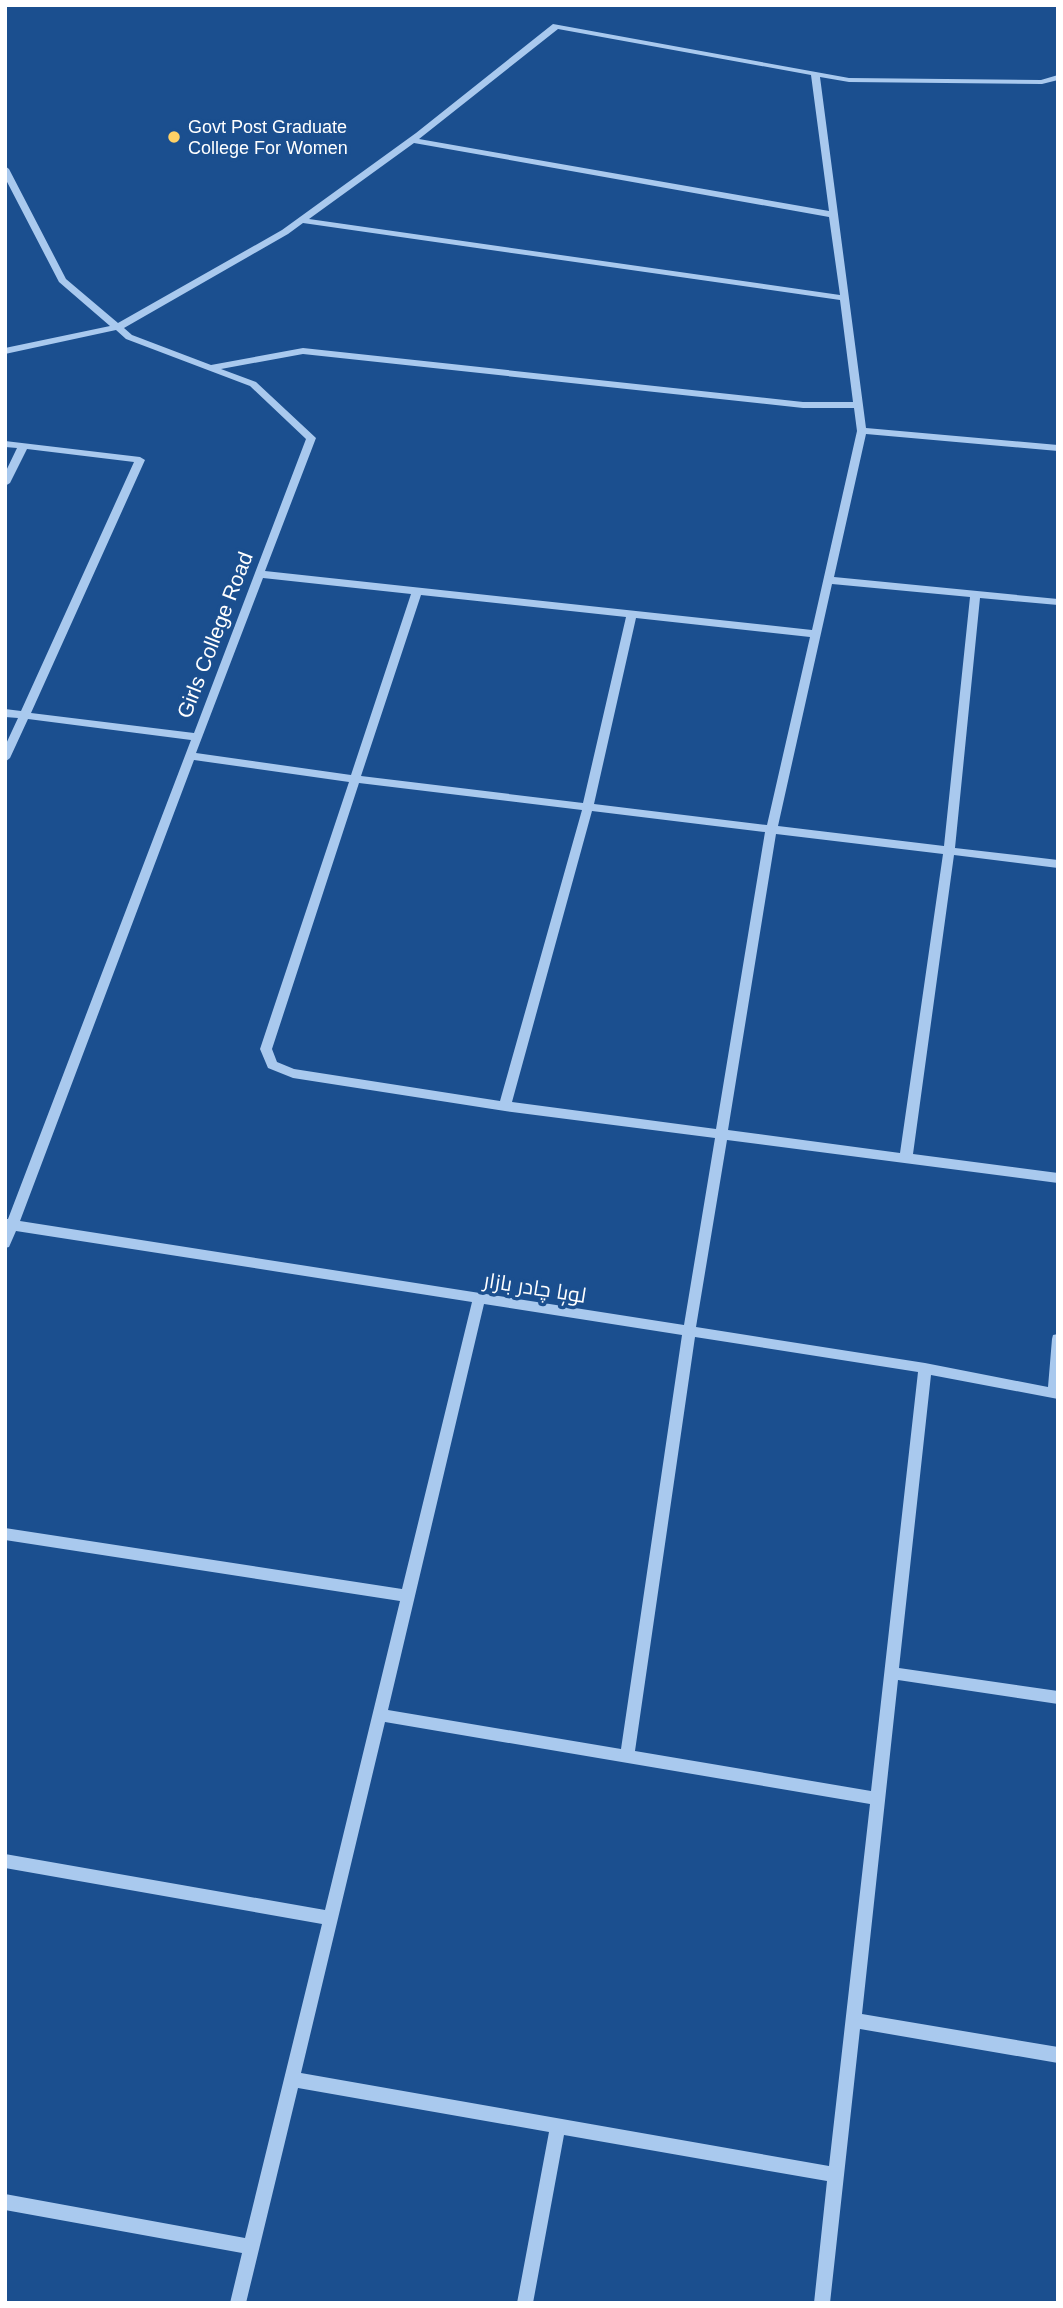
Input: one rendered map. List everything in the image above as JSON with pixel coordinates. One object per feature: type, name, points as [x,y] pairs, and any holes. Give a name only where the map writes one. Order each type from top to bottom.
[{"type":"street","points":[[5,351],[118,327],[301,220],[412,140],[556,26],[849,80],[1042,82],[1058,77]]},
{"type":"street","points":[[628,1757],[689,1332],[771,831],[862,431],[815,74]]},
{"type":"street","points":[[412,140],[834,215]]},
{"type":"street","name":"Girls College Road","points":[[5,169],[62,280],[129,337],[253,384],[311,438],[8,1225],[5,1243]]},
{"type":"street","points":[[301,220],[845,298]]},
{"type":"street","points":[[209,368],[303,351],[803,405],[859,405]]},
{"type":"street","points":[[862,431],[1058,448]]},
{"type":"street","points":[[5,444],[140,460],[5,758]]},
{"type":"street","points":[[5,482],[23,447]]},
{"type":"street","points":[[259,574],[816,634]]},
{"type":"street","points":[[828,580],[1058,602]]},
{"type":"street","points":[[417,591],[266,1049],[272,1065],[293,1073],[505,1106],[1058,1178]]},
{"type":"street","points":[[906,1157],[949,852],[975,594]]},
{"type":"street","points":[[505,1106],[588,807],[632,615]]},
{"type":"street","points":[[5,713],[197,737]]},
{"type":"street","points":[[189,756],[771,831],[1058,864]]},
{"type":"street","name":"لوہا چادر بازار","points":[[8,1225],[925,1368],[1056,1394]]},
{"type":"street","points":[[238,2303],[479,1299]]},
{"type":"street","points":[[1056,1394],[1058,1339]]},
{"type":"street","points":[[822,2303],[925,1368]]},
{"type":"street","points":[[5,1534],[407,1596]]},
{"type":"street","points":[[892,1673],[1058,1698]]},
{"type":"street","points":[[379,1715],[878,1799]]},
{"type":"street","points":[[5,1861],[331,1917]]},
{"type":"street","points":[[854,2020],[1058,2054]]},
{"type":"street","points":[[292,2079],[837,2175]]},
{"type":"street","points":[[526,2303],[558,2126]]},
{"type":"street","points":[[5,2202],[251,2247]]},
{"type":"place","name":"Govt Post Graduate College For Women","points":[[174,137]]}]
